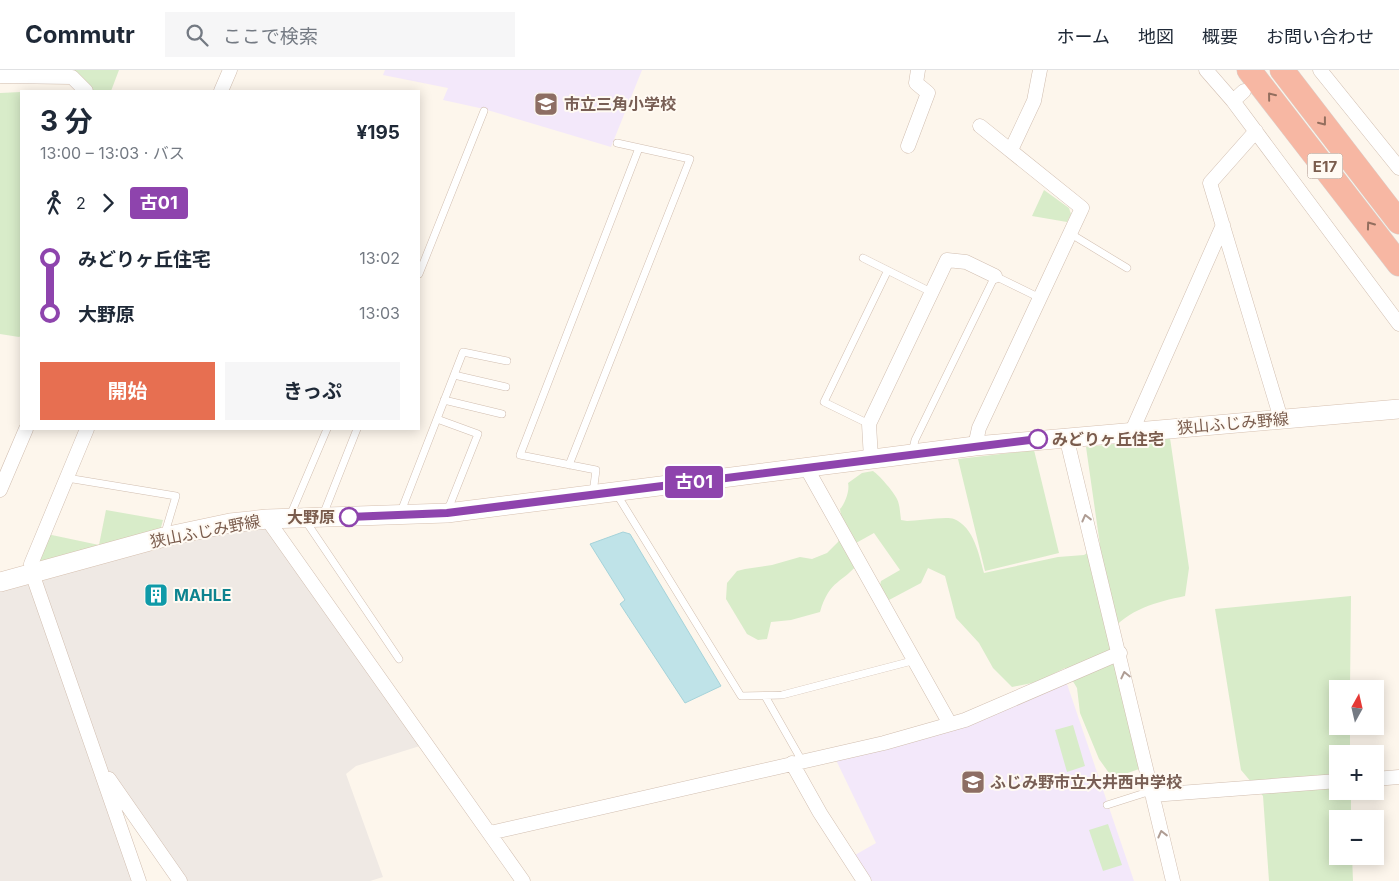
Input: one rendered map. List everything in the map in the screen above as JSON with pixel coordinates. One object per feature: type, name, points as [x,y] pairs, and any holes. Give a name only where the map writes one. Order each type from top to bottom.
[{"type":"highway","name":"E17","points":[[1282,70],[1399,222]]},
{"type":"highway","name":"E17","points":[[1247,80],[1399,264]]},
{"type":"main road","name":"狭山ふじみ野線","points":[[0,582],[164,538],[230,524],[267,519],[447,513],[1066,436],[1399,409]]},
{"type":"street","points":[[221,90],[230,70]]},
{"type":"street","points":[[908,146],[928,93],[916,83],[918,70]]},
{"type":"street","points":[[1011,150],[1034,101],[1040,70]]},
{"type":"street","points":[[1206,70],[1256,131],[1399,324]]},
{"type":"street","points":[[1320,70],[1399,168]]},
{"type":"street","points":[[0,76],[72,76],[85,90]]},
{"type":"street","points":[[1233,101],[1247,80]]},
{"type":"street","points":[[975,446],[980,428],[1082,208],[980,126]]},
{"type":"street","points":[[1256,131],[1210,183],[1281,419]]},
{"type":"street","points":[[1132,431],[1223,225]]},
{"type":"street","points":[[871,459],[869,424],[947,260],[966,262],[995,276]]},
{"type":"street","points":[[0,490],[26,430]]},
{"type":"street","points":[[87,430],[32,564],[32,573],[139,881]]},
{"type":"street","points":[[1066,436],[1120,652],[1151,793],[1173,881]]},
{"type":"street","points":[[806,467],[912,661],[950,724]]},
{"type":"street","points":[[267,519],[523,881]]},
{"type":"street","points":[[490,833],[884,743],[965,720],[1120,652]]},
{"type":"street","points":[[797,762],[820,813],[864,881]]},
{"type":"street","points":[[100,766],[180,881]]},
{"type":"street","points":[[1384,778],[1399,777]]},
{"type":"street","points":[[1151,793],[1329,783]]},
{"type":"lane","points":[[420,271],[484,110]]},
{"type":"lane","points":[[569,465],[690,159],[617,143]]},
{"type":"lane","points":[[593,496],[596,470],[520,455],[639,148]]},
{"type":"lane","points":[[1071,234],[1127,268]]},
{"type":"lane","points":[[863,258],[887,272],[931,292]]},
{"type":"lane","points":[[869,424],[824,402],[887,272]]},
{"type":"lane","points":[[912,454],[915,440],[995,276],[1040,298]]},
{"type":"lane","points":[[399,516],[463,352],[507,361]]},
{"type":"lane","points":[[454,375],[506,387]]},
{"type":"lane","points":[[444,400],[502,414]]},
{"type":"lane","points":[[437,419],[478,434],[447,513]]},
{"type":"lane","points":[[327,430],[305,518],[399,659]]},
{"type":"lane","points":[[305,518],[356,430]]},
{"type":"lane","points":[[67,478],[176,496],[164,538]]},
{"type":"lane","points":[[616,492],[741,696],[782,695],[912,661]]},
{"type":"lane","points":[[765,696],[797,762]]},
{"type":"lane","points":[[1107,805],[1151,793]]},
{"type":"shaded area","name":"市立三角小学校","points":[[385,70],[642,70],[611,147],[484,109],[443,100],[448,88],[383,75]]},
{"type":"shaded area","points":[[264,527],[271,531],[423,745],[356,766],[346,774],[383,877],[370,881],[184,881],[102,766],[41,585],[44,578],[156,548],[220,532]]},
{"type":"shaded area","points":[[31,582],[132,881],[0,881],[0,590]]},
{"type":"shaded area","name":"ふじみ野市立大井西中学校","points":[[1066,681],[1134,881],[872,881],[855,855],[876,843],[836,760]]},
{"type":"green space","points":[[62,70],[119,70],[111,90],[89,90]]},
{"type":"green space","points":[[20,92],[19,337],[0,334],[0,93]]},
{"type":"green space","points":[[1044,190],[1069,208],[1071,214],[1067,222],[1032,216]]},
{"type":"green space","points":[[1170,438],[1189,568],[1185,596],[1153,604],[1134,612],[1109,633],[1139,769],[1122,775],[1109,773],[1099,759],[1080,713],[1077,688],[1065,668],[1037,682],[1012,687],[993,668],[979,643],[956,618],[945,576],[928,568],[921,583],[889,600],[884,599],[880,585],[881,581],[900,570],[874,533],[856,543],[860,561],[828,593],[820,612],[791,620],[771,622],[767,639],[758,640],[747,634],[726,599],[727,583],[737,571],[772,565],[800,557],[812,559],[827,553],[838,542],[843,530],[840,509],[847,497],[848,483],[862,473],[873,471],[895,496],[899,504],[901,520],[950,518],[961,523],[975,542],[984,573],[1058,557],[1084,555],[1100,545],[1086,447]]},
{"type":"green space","points":[[1034,450],[1059,553],[985,571],[958,459]]},
{"type":"green space","points":[[106,510],[163,520],[160,531],[99,545]]},
{"type":"green space","points":[[47,534],[99,545],[37,564]]},
{"type":"green space","points":[[1351,596],[1350,680],[1329,680],[1329,735],[1350,735],[1350,745],[1329,745],[1329,800],[1351,800],[1351,810],[1329,810],[1329,865],[1352,865],[1353,881],[1269,881],[1263,796],[1241,770],[1215,609]]},
{"type":"green space","points":[[1073,725],[1085,766],[1067,772],[1055,730]]},
{"type":"green space","points":[[1108,824],[1122,865],[1103,871],[1089,830]]},
{"type":"water","points":[[623,532],[630,534],[721,686],[685,703],[620,604],[625,600],[590,544]]},
{"type":"bus line","name":"古01","points":[[349,517],[447,513],[1038,439]]},
{"type":"place","name":"市立三角小学校","points":[[546,104]]},
{"type":"place","name":"みどりヶ丘住宅","points":[[1038,439]]},
{"type":"place","name":"大野原","points":[[349,517]]},
{"type":"place","name":"MAHLE","points":[[156,595]]},
{"type":"place","name":"ふじみ野市立大井西中学校","points":[[973,782]]}]
